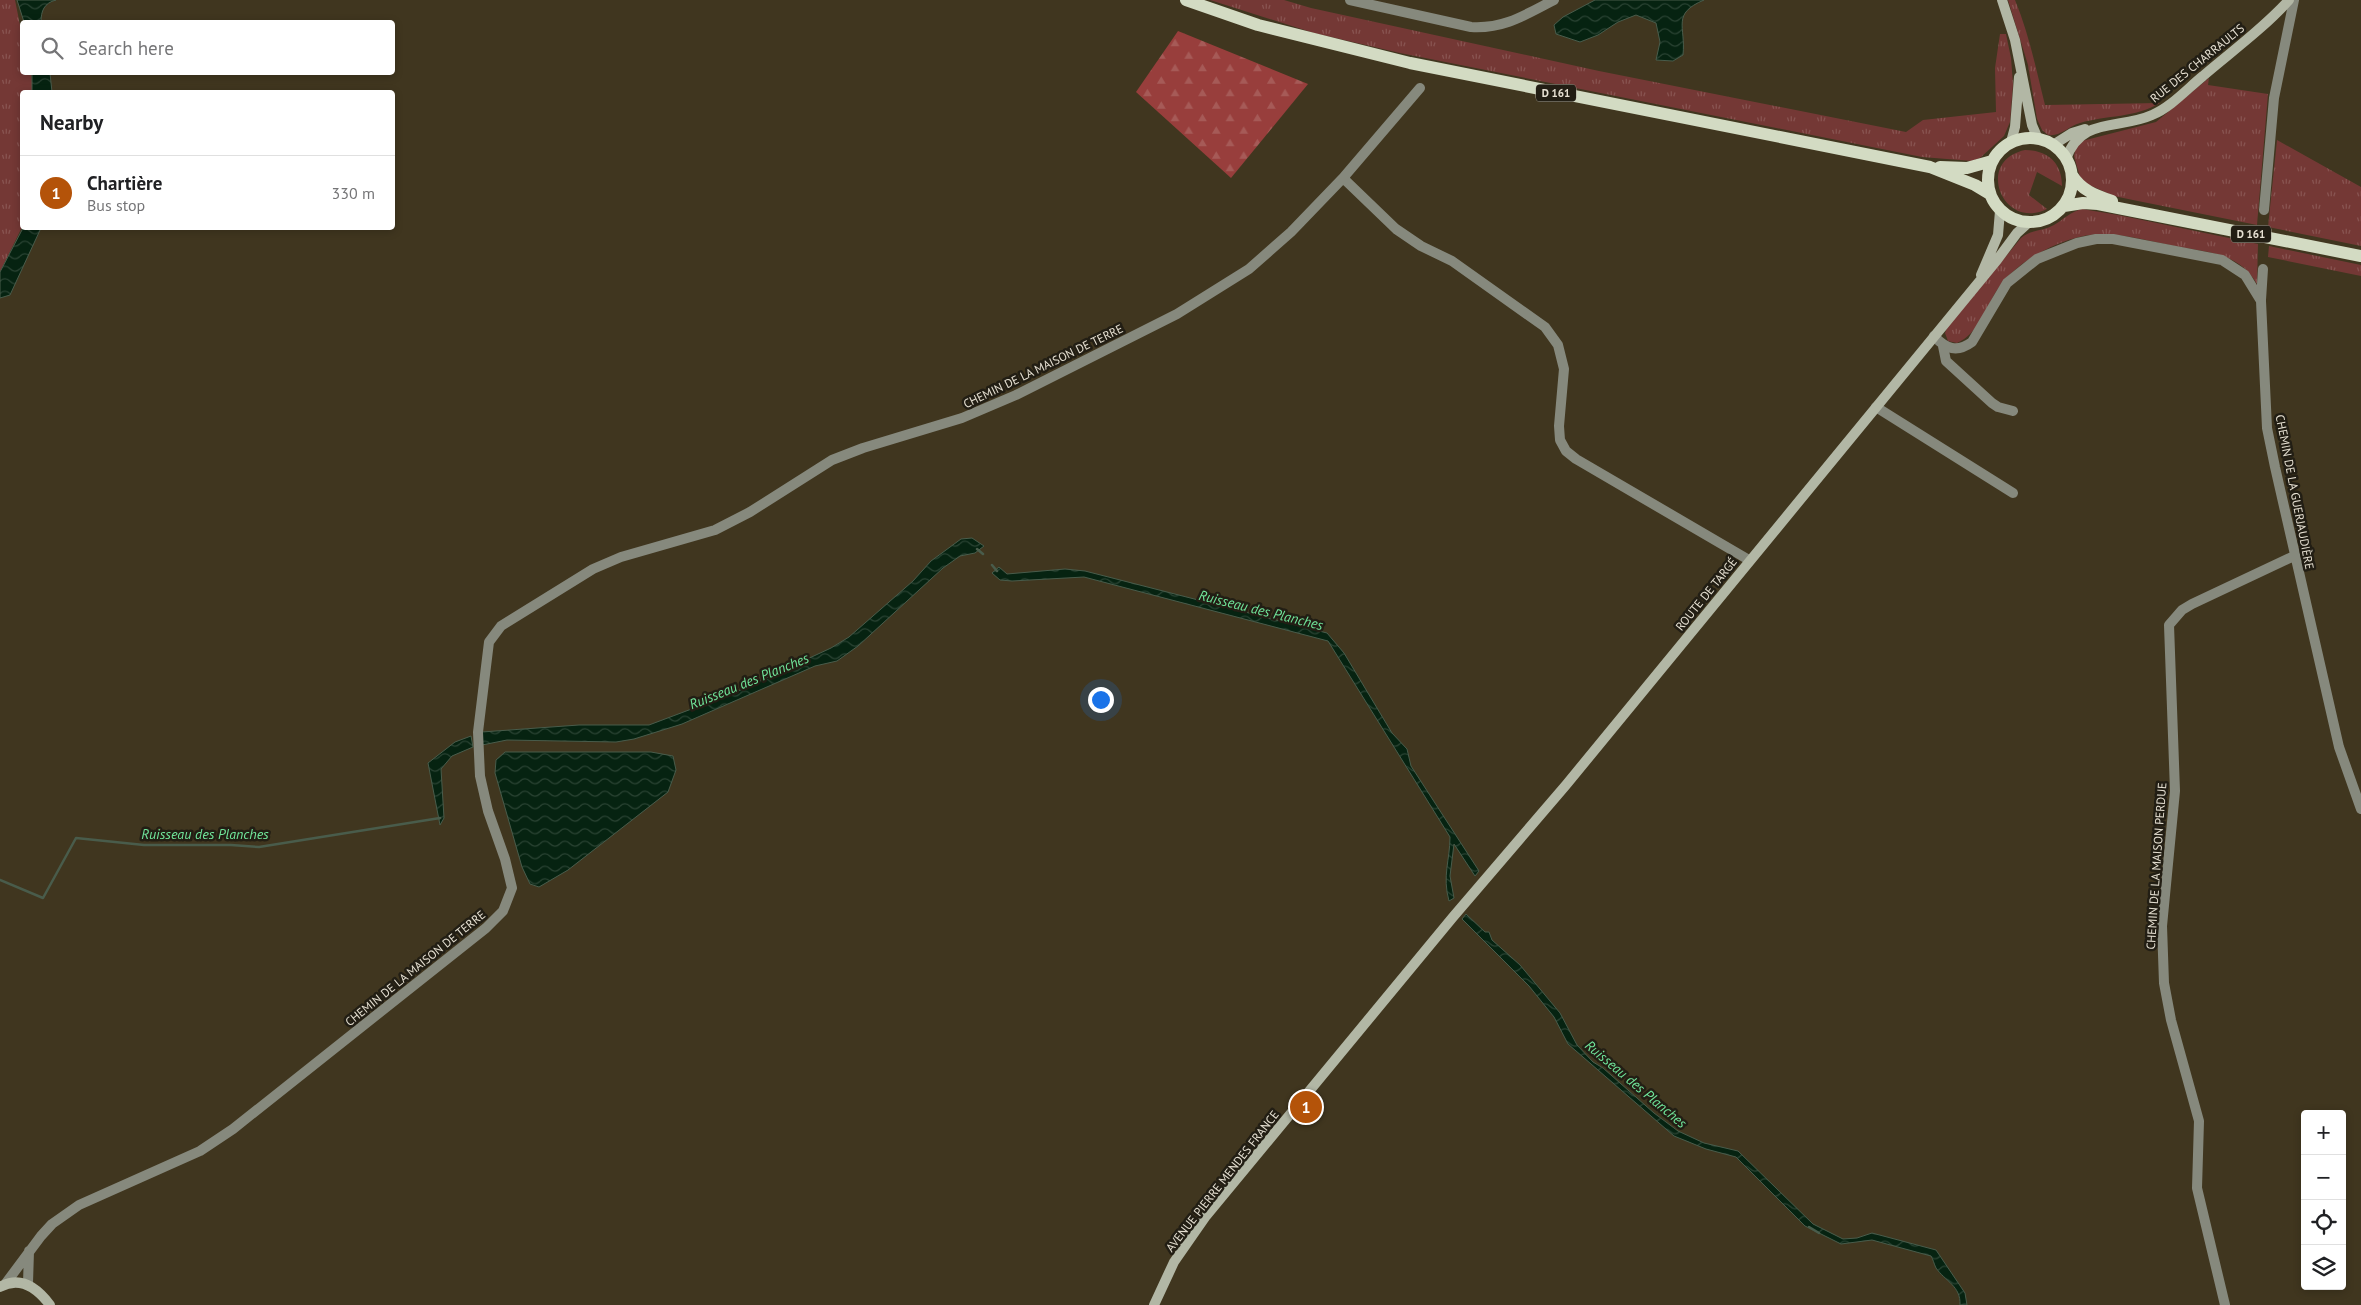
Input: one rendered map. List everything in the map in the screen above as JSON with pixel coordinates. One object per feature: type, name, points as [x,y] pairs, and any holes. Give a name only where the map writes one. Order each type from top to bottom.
[{"type":"main road","name":"D 161","points":[[1186,0],[1258,25],[1410,63],[1930,168],[1975,185],[1990,194]]},
{"type":"main road","points":[[2024,138],[2038,139],[2053,145],[2066,159],[2072,175],[2072,186],[2064,206],[2054,216],[2042,221],[2028,223],[2018,221],[2000,211],[1990,194],[1988,178],[1992,161],[2000,150],[2011,142],[2024,138]]},
{"type":"main road","name":"D 161","points":[[1930,168],[1966,168],[1992,161]]},
{"type":"main road","name":"D 161","points":[[2072,175],[2085,190],[2140,211]]},
{"type":"main road","name":"D 161","points":[[2064,206],[2083,203],[2140,211],[2361,256]]},
{"type":"street","points":[[1350,0],[1471,27],[1489,28],[1507,23],[1554,0]]},
{"type":"street","points":[[2002,0],[2010,20],[2032,125],[2038,139]]},
{"type":"street","name":"RUE DES CHARRAULTS","points":[[2066,159],[2071,145],[2080,136],[2101,127],[2138,120],[2162,110],[2265,24],[2289,0]]},
{"type":"street","points":[[2264,210],[2274,98],[2294,0]]},
{"type":"street","points":[[2011,142],[2015,128],[2019,63]]},
{"type":"street","name":"CHEMIN DE LA MAISON DE TERRE","points":[[3,1285],[52,1224],[79,1205],[200,1151],[233,1129],[486,928],[503,911],[512,888],[505,859],[488,811],[480,776],[478,732],[489,642],[501,626],[593,569],[621,557],[714,530],[750,512],[832,460],[863,448],[962,418],[1016,395],[1177,314],[1249,269],[1292,232],[1343,178],[1420,88]]},
{"type":"street","points":[[2053,145],[2072,133],[2101,127]]},
{"type":"street","points":[[1343,178],[1396,229],[1421,246],[1452,261],[1545,327],[1558,345],[1564,369],[1558,426],[1560,440],[1566,451],[1576,459],[1749,560]]},
{"type":"street","name":"ROUTE DE TARGÉ","points":[[1976,285],[1998,235],[2000,211]]},
{"type":"street","name":"ROUTE DE TARGÉ","points":[[1453,917],[1566,785],[2017,233],[2028,223]]},
{"type":"street","name":"CHEMIN DE LA GUERJAUDIÈRE","points":[[1943,346],[1952,348],[1964,347],[1972,342],[2007,282],[2037,259],[2078,243],[2114,240],[2222,260],[2245,275],[2261,301],[2267,428],[2294,556],[2339,747],[2361,809]]},
{"type":"street","points":[[2261,301],[2262,269]]},
{"type":"street","points":[[1934,336],[1943,346],[1943,354],[1949,365],[1992,403],[1998,407],[2013,411]]},
{"type":"street","points":[[1876,407],[2013,493]]},
{"type":"street","name":"CHEMIN DE LA MAISON PERDUE","points":[[2225,1305],[2204,1224],[2197,1188],[2199,1121],[2171,1020],[2164,983],[2162,926],[2175,791],[2169,625],[2178,614],[2192,604],[2294,556]]},
{"type":"street","name":"AVENUE PIERRE MENDES FRANCE","points":[[1154,1305],[1174,1262],[1194,1233],[1453,917]]},
{"type":"street","points":[[28,1283],[29,1251]]},
{"type":"street","points":[[3,1285],[28,1283],[37,1289],[50,1305]]},
{"type":"green space","points":[[0,0],[15,0],[20,25],[20,75],[31,75],[33,90],[20,90],[21,230],[0,272]]},
{"type":"green space","points":[[1210,0],[1284,0],[1311,8],[1599,71],[1906,132],[1923,120],[1996,112],[1995,68],[2000,34],[2006,34],[2011,58],[2013,84],[2010,122],[2004,136],[1980,158],[1972,161],[1922,157],[1400,53],[1314,33]]},
{"type":"green space","points":[[2008,0],[2015,0],[2020,13],[2045,105],[2160,103],[2131,114],[2076,124],[2060,133],[2048,135],[2042,130],[2037,119],[2028,65]]},
{"type":"green space","points":[[1178,31],[1308,84],[1231,178],[1136,92]]},
{"type":"green space","points":[[2209,78],[2208,85],[2268,94],[2257,225],[2114,196],[2087,184],[2080,177],[2074,156],[2076,147],[2082,141],[2156,122]]},
{"type":"green space","points":[[2277,140],[2361,187],[2361,246],[2268,227]]},
{"type":"green space","points":[[2025,150],[2040,152],[2052,159],[2059,171],[2062,186],[2037,172],[2029,195],[2047,209],[2031,213],[2018,211],[2007,203],[2000,192],[1998,179],[2001,167],[2009,157]]},
{"type":"green space","points":[[2082,209],[2258,244],[2257,284],[2242,266],[2233,260],[2213,253],[2123,236],[2090,235],[2059,243],[2044,250],[2017,268],[1997,290],[1981,320],[1971,333],[1957,343],[1948,341],[1945,333],[1947,328],[2021,238],[2028,233],[2054,225]]},
{"type":"green space","points":[[2269,246],[2361,265],[2361,276],[2268,257]]},
{"type":"water","points":[[17,0],[56,0],[44,8],[41,20],[23,20]]},
{"type":"water","points":[[1595,0],[1704,0],[1687,10],[1682,22],[1683,55],[1673,61],[1656,60],[1660,42],[1656,23],[1636,15],[1618,22],[1598,35],[1580,42],[1556,34],[1554,25],[1563,17]]},
{"type":"water","points":[[32,75],[50,75],[52,90],[32,90]]},
{"type":"water","points":[[22,230],[40,230],[10,295],[0,298],[0,272]]},
{"type":"water","points":[[972,538],[984,546],[975,553],[960,556],[943,568],[858,646],[837,661],[815,666],[682,724],[634,739],[616,742],[507,740],[482,745],[482,732],[579,725],[649,725],[734,693],[831,648],[849,637],[913,581],[931,561],[961,539]]},
{"type":"water","points":[[999,567],[1007,574],[1065,569],[1085,571],[1327,633],[1344,653],[1392,733],[1407,749],[1411,766],[1479,871],[1475,876],[1454,844],[1450,876],[1454,898],[1449,901],[1446,876],[1450,837],[1328,641],[1084,577],[1000,580],[992,573]]},
{"type":"water","points":[[471,736],[473,747],[452,756],[441,769],[444,818],[440,825],[428,763],[455,742]]},
{"type":"water","points":[[505,752],[651,752],[673,756],[676,770],[668,792],[568,870],[539,887],[530,884],[522,867],[495,773],[496,760]]},
{"type":"water","points":[[1466,914],[1485,932],[1489,932],[1492,940],[1520,965],[1560,1013],[1577,1045],[1593,1062],[1603,1068],[1654,1113],[1678,1131],[1704,1143],[1738,1151],[1813,1224],[1843,1239],[1857,1238],[1872,1233],[1936,1250],[1965,1293],[1967,1305],[1960,1305],[1958,1293],[1936,1268],[1931,1256],[1872,1240],[1841,1244],[1805,1226],[1736,1157],[1706,1149],[1674,1136],[1568,1044],[1554,1017],[1529,986],[1462,919]]},
{"type":"waterway","name":"Ruisseau des Planches","points":[[977,549],[983,554]]},
{"type":"waterway","name":"Ruisseau des Planches","points":[[992,565],[997,571]]},
{"type":"waterway","name":"Ruisseau des Planches","points":[[0,880],[43,898],[76,838],[144,845],[231,845],[259,847],[440,818]]},
{"type":"waterway","name":"Ruisseau des Planches","points":[[1809,1227],[1819,1233]]},
{"type":"place","name":"Chartière","points":[[1306,1107]]}]
